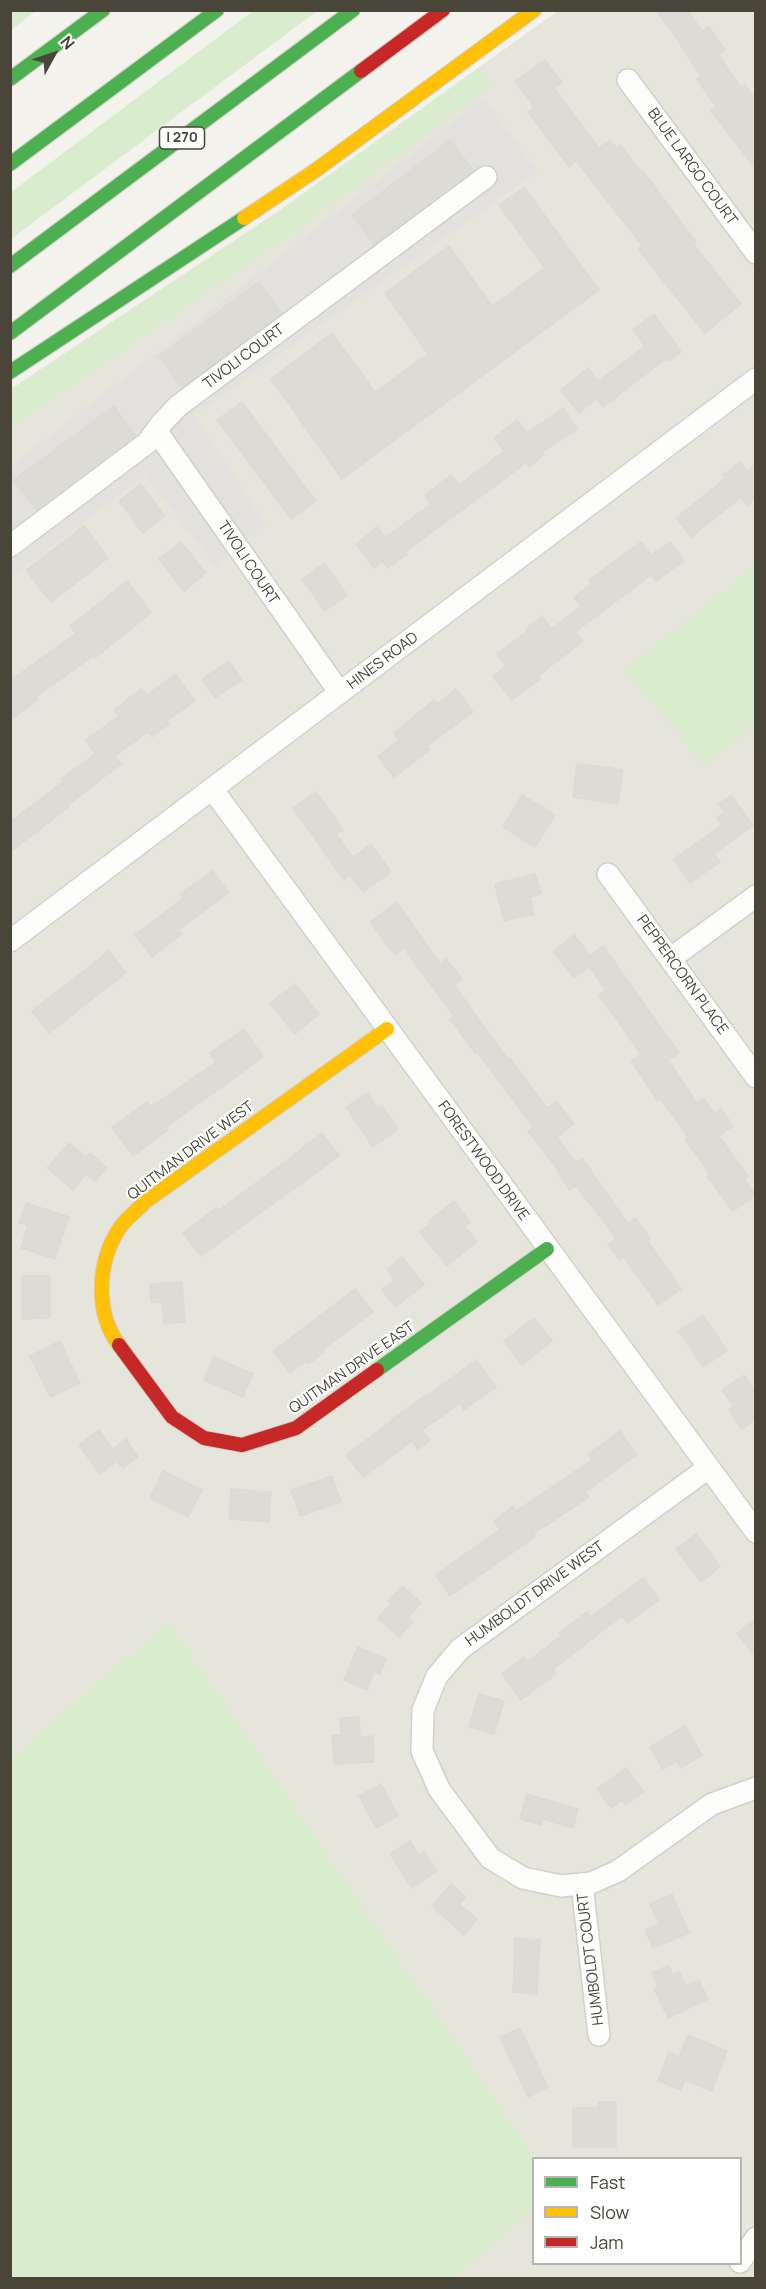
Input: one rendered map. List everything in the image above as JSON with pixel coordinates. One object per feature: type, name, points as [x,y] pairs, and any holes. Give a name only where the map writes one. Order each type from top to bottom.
[{"type":"main road","points":[[10,79],[103,10]]},
{"type":"main road","points":[[10,164],[217,10]]},
{"type":"main road","name":"I 270","points":[[10,266],[353,10]]},
{"type":"main road","points":[[10,333],[443,10]]},
{"type":"main road","points":[[10,372],[316,170],[534,10]]},
{"type":"main road","points":[[10,63],[38,41]]},
{"type":"main road","name":"QUITMAN DRIVE WEST","points":[[142,1377],[112,1336],[101,1301],[104,1264],[119,1230],[145,1202],[387,1029]]},
{"type":"main road","name":"QUITMAN DRIVE EAST","points":[[142,1377],[172,1417],[204,1438],[242,1445],[297,1428],[547,1249]]},
{"type":"street","name":"BLUE LARGO COURT","points":[[628,80],[756,253]]},
{"type":"street","name":"TIVOLI COURT","points":[[10,546],[147,443],[178,406],[486,177]]},
{"type":"street","name":"HINES ROAD","points":[[10,941],[756,380]]},
{"type":"street","name":"TIVOLI COURT","points":[[157,432],[340,693]]},
{"type":"street","name":"FORESTWOOD DRIVE","points":[[213,789],[756,1532]]},
{"type":"street","name":"PEPPERCORN PLACE","points":[[608,874],[756,1077]]},
{"type":"street","points":[[670,959],[756,896]]},
{"type":"street","name":"HUMBOLDT DRIVE WEST","points":[[708,1468],[460,1649],[437,1676],[423,1710],[422,1751],[439,1789],[490,1858],[523,1878],[561,1886],[591,1883],[618,1871],[712,1804],[756,1788]]},
{"type":"street","name":"HUMBOLDT COURT","points":[[582,1884],[599,2035]]},
{"type":"street","points":[[742,2260],[756,2238]]},
{"type":"street","points":[[731,2278],[739,2265]]},
{"type":"shaded area","points":[[558,11],[755,11],[755,566],[627,670],[704,764],[755,726],[755,2278],[454,2278],[532,2214],[532,2265],[742,2265],[742,2157],[534,2157],[168,1621],[11,1758],[11,428],[283,241],[491,85],[478,68]]},
{"type":"shaded area","points":[[483,99],[538,171],[194,415],[265,524],[215,565],[145,475],[11,577],[11,466]]},
{"type":"green space","points":[[11,10],[36,10],[36,11],[11,30]]},
{"type":"green space","points":[[253,11],[317,11],[11,239],[11,192]]},
{"type":"green space","points":[[478,68],[492,85],[283,241],[11,428],[11,389],[280,210]]},
{"type":"green space","points":[[755,566],[755,726],[704,765],[626,670]]},
{"type":"green space","points":[[168,1621],[534,2157],[532,2157],[532,2214],[454,2278],[11,2278],[11,1758]]},
{"type":"building","points":[[656,10],[687,10],[702,31],[709,27],[725,50],[718,54],[741,88],[745,85],[756,100],[756,169],[711,111],[716,107],[697,79],[701,76]]},
{"type":"building","points":[[545,60],[562,83],[554,88],[599,148],[610,140],[616,148],[620,145],[641,172],[643,171],[696,242],[693,244],[741,304],[705,333],[638,249],[643,246],[576,161],[569,167],[528,112],[534,107],[515,81]]},
{"type":"building","points":[[450,140],[473,170],[374,244],[352,215]]},
{"type":"building","points":[[524,187],[599,290],[342,479],[271,379],[332,333],[375,392],[428,354],[385,293],[449,246],[492,306],[545,268],[499,205]]},
{"type":"building","points":[[258,282],[282,313],[182,387],[159,356]]},
{"type":"building","points":[[654,314],[681,352],[669,361],[667,358],[603,407],[596,399],[579,413],[561,390],[588,368],[598,381],[645,346],[633,330]]},
{"type":"building","points":[[242,402],[316,501],[291,519],[217,420]]},
{"type":"building","points":[[114,406],[135,436],[36,510],[14,480]]},
{"type":"building","points":[[563,408],[577,429],[542,452],[544,455],[529,467],[526,463],[405,552],[407,554],[388,568],[382,561],[374,568],[356,544],[377,527],[385,538],[431,504],[425,495],[451,475],[459,485],[504,451],[494,438],[517,420],[527,433]]},
{"type":"building","points":[[740,462],[747,471],[756,464],[756,498],[747,505],[741,497],[691,537],[676,518],[726,478],[723,475]]},
{"type":"building","points":[[141,484],[165,516],[143,533],[119,501]]},
{"type":"building","points":[[84,526],[108,558],[51,602],[26,570]]},
{"type":"building","points":[[181,542],[206,573],[184,591],[159,559]]},
{"type":"building","points":[[641,542],[651,555],[670,542],[684,561],[656,581],[651,575],[575,632],[583,641],[538,676],[540,679],[512,700],[493,676],[506,666],[497,654],[528,631],[526,629],[542,616],[552,629],[581,606],[574,597],[592,583],[589,580]]},
{"type":"building","points":[[324,563],[347,595],[325,611],[302,579]]},
{"type":"building","points":[[127,581],[151,613],[95,658],[93,656],[36,697],[38,700],[10,721],[10,681],[76,633],[70,626]]},
{"type":"building","points":[[229,661],[242,680],[215,698],[202,679]]},
{"type":"building","points":[[175,674],[195,701],[167,721],[169,724],[152,737],[148,732],[115,756],[121,764],[10,852],[10,822],[63,782],[61,779],[95,754],[86,740],[119,716],[114,710],[141,689],[147,695]]},
{"type":"building","points":[[456,689],[473,712],[427,746],[430,750],[394,777],[378,756],[399,740],[394,733],[434,700],[437,704]]},
{"type":"building","points":[[577,763],[623,770],[618,804],[573,797]]},
{"type":"building","points":[[316,792],[343,830],[336,834],[353,857],[371,844],[391,872],[363,892],[350,875],[344,880],[293,808]]},
{"type":"building","points":[[522,795],[555,815],[535,847],[503,827]]},
{"type":"building","points":[[731,795],[753,825],[714,854],[720,862],[690,883],[674,859],[722,825],[717,818],[724,812],[719,804]]},
{"type":"building","points":[[212,871],[229,893],[178,930],[182,934],[152,957],[135,935],[184,898],[180,894]]},
{"type":"building","points":[[535,874],[541,894],[530,897],[534,914],[504,921],[495,884]]},
{"type":"building","points":[[397,902],[440,964],[446,959],[462,979],[454,985],[507,1058],[509,1057],[547,1108],[556,1101],[574,1124],[557,1137],[576,1163],[582,1158],[628,1224],[635,1218],[650,1238],[647,1240],[681,1289],[658,1305],[624,1257],[620,1260],[608,1244],[616,1238],[576,1186],[570,1190],[559,1175],[561,1174],[528,1131],[533,1127],[477,1051],[475,1053],[450,1019],[454,1016],[404,948],[395,955],[370,922]]},
{"type":"building","points":[[574,935],[590,956],[603,946],[679,1053],[668,1060],[697,1103],[704,1098],[714,1113],[721,1109],[733,1126],[719,1136],[748,1176],[744,1178],[756,1195],[733,1211],[707,1176],[710,1174],[685,1139],[688,1137],[661,1099],[658,1101],[631,1061],[641,1054],[599,995],[606,990],[589,967],[574,978],[553,951]]},
{"type":"building","points":[[109,951],[126,973],[49,1033],[32,1011]]},
{"type":"building","points":[[295,984],[319,1014],[295,1034],[270,1003]]},
{"type":"building","points":[[244,1029],[263,1057],[165,1128],[168,1130],[133,1156],[112,1127],[147,1102],[151,1107],[216,1062],[210,1053]]},
{"type":"building","points":[[367,1093],[378,1109],[382,1106],[398,1129],[373,1147],[346,1107]]},
{"type":"building","points":[[322,1133],[339,1156],[201,1256],[183,1233],[216,1208],[218,1211]]},
{"type":"building","points":[[69,1143],[86,1157],[90,1153],[107,1168],[95,1181],[86,1174],[73,1190],[47,1168]]},
{"type":"building","points":[[454,1201],[470,1222],[465,1227],[477,1242],[447,1266],[420,1232],[431,1223],[430,1220]]},
{"type":"building","points":[[26,1203],[69,1217],[55,1259],[21,1248],[28,1225],[19,1223]]},
{"type":"building","points":[[402,1257],[424,1285],[395,1307],[382,1289],[395,1280],[387,1269]]},
{"type":"building","points":[[22,1276],[50,1276],[50,1318],[22,1319]]},
{"type":"building","points":[[182,1282],[185,1322],[164,1324],[162,1302],[151,1302],[150,1284]]},
{"type":"building","points":[[355,1289],[373,1312],[322,1350],[324,1352],[309,1364],[306,1361],[290,1373],[273,1351]]},
{"type":"building","points":[[703,1315],[727,1351],[703,1367],[679,1331]]},
{"type":"building","points":[[534,1318],[552,1341],[522,1365],[504,1341]]},
{"type":"building","points":[[60,1341],[80,1383],[50,1397],[30,1356]]},
{"type":"building","points":[[214,1357],[253,1374],[243,1397],[204,1380]]},
{"type":"building","points":[[476,1360],[496,1387],[464,1410],[460,1404],[422,1430],[430,1441],[418,1449],[412,1441],[363,1477],[346,1455],[392,1419]]},
{"type":"building","points":[[744,1375],[756,1392],[756,1419],[742,1429],[729,1410],[734,1406],[722,1390]]},
{"type":"building","points":[[99,1430],[113,1449],[126,1439],[138,1457],[123,1468],[117,1461],[100,1474],[79,1445]]},
{"type":"building","points":[[620,1431],[637,1455],[585,1492],[589,1497],[533,1534],[535,1537],[450,1596],[436,1575],[500,1529],[494,1521],[513,1506],[516,1511],[592,1460],[588,1454]]},
{"type":"building","points":[[163,1471],[202,1490],[188,1517],[150,1498]]},
{"type":"building","points":[[332,1476],[341,1502],[300,1516],[291,1490]]},
{"type":"building","points":[[231,1489],[271,1492],[269,1522],[229,1519]]},
{"type":"building","points":[[696,1534],[720,1567],[701,1582],[676,1549]]},
{"type":"building","points":[[643,1578],[659,1600],[628,1623],[622,1616],[553,1669],[556,1674],[521,1700],[502,1674],[524,1657],[527,1662],[587,1612],[590,1617]]},
{"type":"building","points":[[403,1586],[421,1603],[408,1617],[413,1622],[399,1637],[378,1618],[391,1604],[388,1601]]},
{"type":"building","points":[[756,1618],[756,1657],[737,1633]]},
{"type":"building","points":[[358,1647],[386,1659],[380,1674],[374,1672],[367,1690],[344,1680]]},
{"type":"building","points":[[479,1694],[504,1701],[494,1734],[469,1727]]},
{"type":"building","points":[[359,1717],[360,1737],[373,1736],[374,1762],[334,1764],[332,1736],[341,1735],[340,1718]]},
{"type":"building","points":[[685,1726],[702,1755],[681,1768],[677,1761],[663,1769],[650,1747]]},
{"type":"building","points":[[626,1768],[644,1792],[625,1805],[622,1800],[611,1808],[597,1789]]},
{"type":"building","points":[[381,1784],[398,1816],[376,1828],[359,1796]]},
{"type":"building","points":[[527,1794],[578,1809],[573,1828],[543,1819],[541,1825],[520,1819]]},
{"type":"building","points":[[410,1841],[419,1855],[424,1852],[437,1871],[412,1888],[390,1854]]},
{"type":"building","points":[[451,1884],[466,1897],[459,1904],[477,1919],[464,1935],[432,1906]]},
{"type":"building","points":[[672,1894],[689,1933],[653,1948],[645,1930],[659,1924],[650,1904]]},
{"type":"building","points":[[515,1938],[540,1940],[537,1994],[513,1992]]},
{"type":"building","points":[[669,1965],[673,1975],[679,1972],[686,1986],[699,1980],[708,1999],[668,2018],[654,1989],[658,1986],[652,1973]]},
{"type":"building","points":[[520,2028],[548,2087],[528,2097],[500,2037]]},
{"type":"building","points":[[688,2035],[727,2051],[712,2091],[685,2080],[681,2090],[658,2081],[669,2052],[679,2057]]},
{"type":"building","points":[[598,2102],[616,2102],[616,2147],[573,2147],[573,2108],[598,2108]]},
{"type":"traffic: fast","points":[[10,79],[103,10]]},
{"type":"traffic: fast","points":[[10,164],[217,10]]},
{"type":"traffic: fast","points":[[10,266],[353,10]]},
{"type":"traffic: fast","points":[[10,333],[361,71]]},
{"type":"traffic: fast","points":[[10,372],[244,218]]},
{"type":"traffic: fast","points":[[377,1370],[547,1249]]},
{"type":"traffic: slow","points":[[244,218],[316,170],[534,10]]},
{"type":"traffic: slow","points":[[119,1345],[106,1318],[102,1288],[106,1257],[124,1222],[145,1202],[387,1029]]},
{"type":"traffic: jam","points":[[361,71],[443,10]]},
{"type":"traffic: jam","points":[[119,1345],[172,1417],[204,1438],[242,1445],[296,1428],[377,1370]]}]
